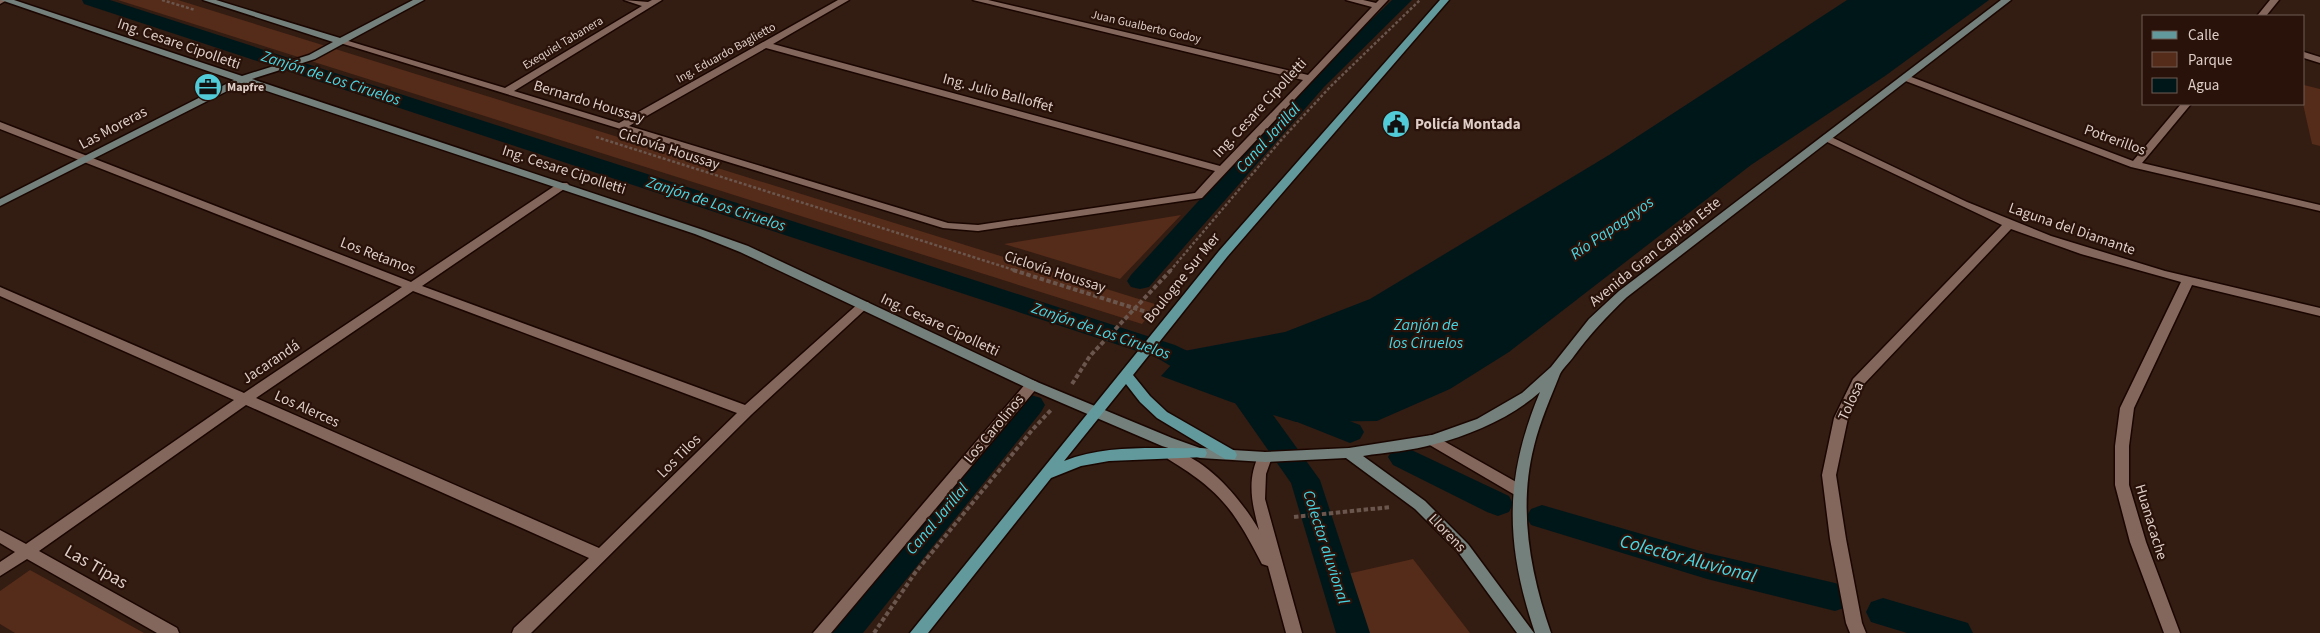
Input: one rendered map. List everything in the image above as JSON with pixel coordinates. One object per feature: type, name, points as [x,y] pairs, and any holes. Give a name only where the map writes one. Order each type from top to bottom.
[{"type":"main road","name":"Boulogne Sur Mer","points":[[918,633],[1223,254],[1445,0]]},
{"type":"main road","points":[[1126,375],[1145,399],[1162,415],[1230,455]]},
{"type":"main road","points":[[1044,475],[1080,461],[1099,457],[1129,454],[1200,453]]},
{"type":"street","name":"Ing. Cesare Cipolletti","points":[[2,0],[563,185],[744,249],[1032,385],[1096,413]]},
{"type":"street","name":"Bernardo Houssay","points":[[207,0],[620,127],[962,229]]},
{"type":"street","name":"Las Moreras","points":[[0,203],[241,80],[257,73],[312,56],[420,0]]},
{"type":"street","points":[[628,0],[649,5]]},
{"type":"street","name":"Exequiel Tabanera","points":[[506,92],[658,0]]},
{"type":"street","name":"Ing. Eduardo Baglietto","points":[[620,127],[845,0]]},
{"type":"street","name":"Juan Gualberto Godoy","points":[[977,0],[1309,78]]},
{"type":"street","points":[[1350,0],[1381,3]]},
{"type":"street","name":"Avenida Gran Capitán Este","points":[[1096,413],[1167,442],[1200,453],[1269,458],[1324,452],[1349,452],[1433,440],[1468,429],[1507,409],[1527,396],[1556,370],[1593,322],[1623,294],[2007,0]]},
{"type":"street","points":[[2262,15],[2275,0]]},
{"type":"street","name":"Ing. Cesare Cipolletti","points":[[962,229],[1198,196],[1381,3]]},
{"type":"street","name":"Ing. Julio Balloffet","points":[[765,45],[1222,170]]},
{"type":"street","points":[[2305,55],[2320,60]]},
{"type":"street","name":"Potrerillos","points":[[1906,78],[2135,165],[2320,208]]},
{"type":"street","points":[[2135,165],[2185,105]]},
{"type":"street","name":"Los Retamos","points":[[0,125],[413,286],[747,411]]},
{"type":"street","name":"Laguna del Diamante","points":[[1828,138],[2009,224],[2101,257],[2188,281],[2320,312]]},
{"type":"street","name":"Jacarandá","points":[[0,570],[26,550],[245,399],[563,185]]},
{"type":"street","name":"Tolosa","points":[[1858,633],[1854,623],[1838,539],[1830,475],[1841,418],[1858,382],[2009,224]]},
{"type":"street","name":"Huanacache","points":[[2172,633],[2138,542],[2127,504],[2122,485],[2122,446],[2127,408],[2188,281]]},
{"type":"street","name":"Los Alerces","points":[[0,291],[601,556]]},
{"type":"street","name":"Los Tilos","points":[[520,633],[601,556],[747,411],[864,305]]},
{"type":"street","points":[[1543,633],[1528,582],[1521,537],[1520,491],[1527,447],[1538,413],[1556,370]]},
{"type":"street","name":"Los Carolinos","points":[[821,633],[1032,385]]},
{"type":"street","points":[[1433,440],[1520,491]]},
{"type":"street","name":"Llorens","points":[[1349,452],[1420,505],[1463,548],[1526,633]]},
{"type":"street","points":[[1173,454],[1203,474],[1225,493],[1252,531],[1279,582]]},
{"type":"street","points":[[1269,458],[1259,474],[1258,499],[1294,633]]},
{"type":"street","name":"Las Tipas","points":[[0,536],[171,633]]},
{"type":"path","points":[[162,0],[199,11]]},
{"type":"path","points":[[874,633],[915,572],[1033,429],[1062,398],[1090,356],[1132,309],[1166,275],[1282,139],[1330,87],[1420,0]]},
{"type":"path","name":"Ciclovía Houssay","points":[[595,137],[1132,309],[1170,319]]},
{"type":"path","points":[[1294,517],[1420,505]]},
{"type":"green space","points":[[118,0],[178,0],[1158,305],[1142,324]]},
{"type":"green space","points":[[2305,85],[2320,89],[2320,146],[2312,144],[2303,105],[2305,105]]},
{"type":"green space","points":[[1181,215],[1120,279],[1004,244]]},
{"type":"green space","points":[[1413,559],[1470,633],[1338,633],[1321,580]]},
{"type":"green space","points":[[30,570],[144,633],[15,633],[0,624],[0,591]]},
{"type":"water","name":"Zanjón de los Ciruelos","points":[[1847,0],[1989,0],[1885,76],[1751,165],[1509,352],[1450,389],[1377,421],[1296,422],[1231,402],[1161,376],[1184,351],[1285,332],[1370,299],[1609,155]]},
{"type":"waterway","name":"Zanjón de Los Ciruelos","points":[[91,0],[1165,351],[1211,374]]},
{"type":"waterway","name":"Canal Jarillal","points":[[1140,281],[1317,83],[1403,0]]},
{"type":"waterway","name":"Colector aluvional","points":[[1240,390],[1305,480],[1353,633]]},
{"type":"waterway","name":"Canal Jarillal","points":[[843,633],[1031,405]]},
{"type":"waterway","name":"Zanjón de Los Ciruelos","points":[[1292,409],[1350,432]]},
{"type":"waterway","name":"Colector Aluvional","points":[[1403,457],[1498,504]]},
{"type":"waterway","name":"Colector Aluvional","points":[[1542,517],[1707,566],[1835,597]]},
{"type":"waterway","name":"Colector Aluvional","points":[[1883,612],[1956,633]]},
{"type":"place","name":"Mapfre","points":[[208,87]]},
{"type":"place","name":"Policía Montada","points":[[1396,124]]},
{"type":"water label","name":"Río Papagayos","points":[[1612,228]]}]
